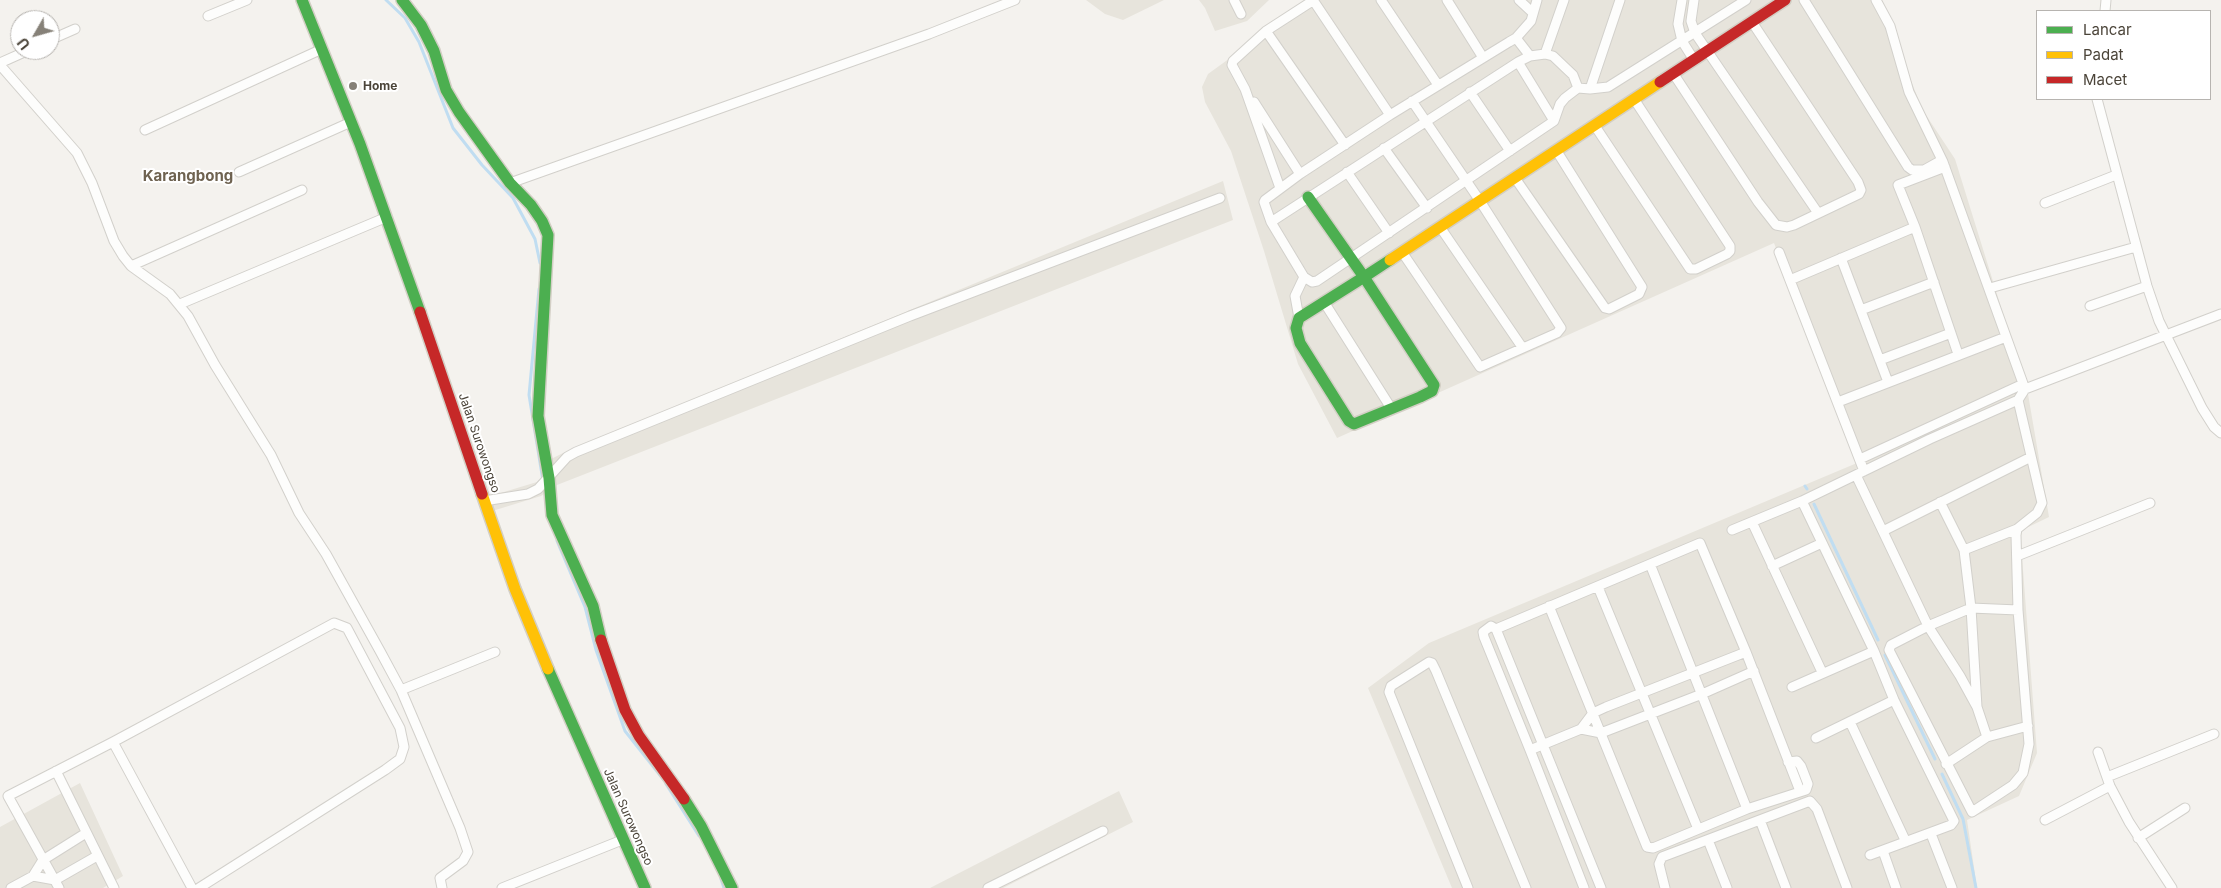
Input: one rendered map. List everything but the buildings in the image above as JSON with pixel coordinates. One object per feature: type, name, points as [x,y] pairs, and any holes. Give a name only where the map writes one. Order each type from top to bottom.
[{"type":"street","points":[[208,16],[246,0]]},
{"type":"street","name":"Jalan Surowongso","points":[[302,0],[387,217],[484,501],[540,654],[645,888]]},
{"type":"street","points":[[402,0],[421,25],[434,51],[446,90],[454,105],[542,221],[549,242],[538,416],[544,484],[552,515],[593,606],[602,646],[625,710],[639,736],[701,826],[732,888]]},
{"type":"street","points":[[514,182],[929,34],[1015,0]]},
{"type":"street","points":[[1234,0],[1241,14]]},
{"type":"street","points":[[1300,174],[1245,89],[1232,65],[1233,61],[1266,31],[1314,0],[1390,115]]},
{"type":"street","points":[[1381,0],[1438,85]]},
{"type":"street","points":[[1447,0],[1482,56]]},
{"type":"street","points":[[1519,0],[1534,13]]},
{"type":"street","points":[[1538,0],[1528,26],[1516,38],[1482,56],[1345,144],[1264,201],[1271,222],[1304,276],[1312,282],[1317,281],[1554,121],[1560,104],[1578,88],[1608,87],[1746,0]]},
{"type":"street","points":[[1545,54],[1564,0]]},
{"type":"street","points":[[1590,89],[1620,0]]},
{"type":"street","points":[[1682,0],[1678,24],[1682,41],[1694,60]]},
{"type":"street","points":[[1694,0],[1691,21],[1695,33],[1818,212]]},
{"type":"street","points":[[1299,318],[1595,126],[1784,0]]},
{"type":"street","points":[[1804,0],[1908,167],[1912,170],[1924,170],[1943,163]]},
{"type":"street","points":[[1876,0],[1890,26],[1909,92],[1943,163],[1990,288],[2024,386],[2018,400],[2042,503],[2037,513],[2017,529],[1964,550]]},
{"type":"street","points":[[1673,73],[1771,221],[1781,227],[1787,227],[1859,194],[1860,187],[1752,22]]},
{"type":"street","points":[[60,36],[75,29]]},
{"type":"street","points":[[1266,31],[1345,144]]},
{"type":"street","points":[[1516,38],[1530,56]]},
{"type":"street","points":[[145,130],[322,48]]},
{"type":"street","points":[[1271,222],[1470,92],[1530,56],[1545,54],[1553,56],[1574,75],[1578,88]]},
{"type":"street","points":[[1518,62],[1554,121]]},
{"type":"street","points":[[0,64],[77,153],[92,183],[114,241],[180,304],[271,454],[298,513],[326,554],[401,690],[460,828],[468,852],[463,861],[443,874],[440,881],[442,888]]},
{"type":"street","points":[[1245,89],[1280,188]]},
{"type":"street","points":[[1470,92],[1510,151]]},
{"type":"street","points":[[1595,126],[1690,269],[1696,269],[1727,254],[1730,251],[1730,246],[1634,99]]},
{"type":"street","points":[[2097,100],[2116,175],[2129,212],[2136,248],[2147,286],[2166,335],[2202,408],[2214,427],[2221,433]]},
{"type":"street","points":[[1402,252],[1477,365],[1484,366],[1522,347],[1557,333],[1561,328],[1480,201],[1412,101]]},
{"type":"street","points":[[238,172],[351,122]]},
{"type":"street","points":[[1384,148],[1427,208]]},
{"type":"street","points":[[1515,178],[1605,308],[1609,309],[1639,294],[1642,287],[1556,150]]},
{"type":"street","points":[[1943,163],[1898,185],[1915,227],[1958,354]]},
{"type":"street","points":[[1347,172],[1389,233]]},
{"type":"street","points":[[2045,203],[2116,175]]},
{"type":"street","points":[[135,263],[302,190]]},
{"type":"street","points":[[1304,276],[1294,296],[1299,318],[1296,328],[1300,343],[1348,421],[1354,424],[1432,391],[1434,385],[1364,277],[1308,197]]},
{"type":"street","points":[[484,501],[528,494],[544,484],[567,457],[576,452],[910,316],[1220,198]]},
{"type":"street","points":[[180,304],[387,217]]},
{"type":"street","points":[[1440,227],[1522,347]]},
{"type":"street","points":[[1790,280],[1915,227]]},
{"type":"street","points":[[1990,288],[2136,248]]},
{"type":"street","points":[[1779,252],[1860,459],[1860,473],[1883,531],[1928,626],[1977,707],[1987,737]]},
{"type":"street","points":[[1841,258],[1888,382]]},
{"type":"street","points":[[1860,310],[1934,282]]},
{"type":"street","points":[[2090,306],[2147,286]]},
{"type":"street","points":[[1324,302],[1391,408]]},
{"type":"street","points":[[1860,459],[2024,386],[2221,314]]},
{"type":"street","points":[[1880,360],[1951,333]]},
{"type":"street","points":[[1838,402],[2006,337]]},
{"type":"street","points":[[1732,530],[1802,500],[2018,400]]},
{"type":"street","points":[[1883,531],[2030,457]]},
{"type":"street","points":[[1802,500],[1874,651],[1894,700],[1954,821],[1951,825],[1931,834],[1870,855]]},
{"type":"street","points":[[1940,502],[1964,550],[1971,608],[1977,707]]},
{"type":"street","points":[[2017,556],[2150,503]]},
{"type":"street","points":[[1752,522],[1822,672]]},
{"type":"street","points":[[2017,529],[2018,610],[2029,744],[2023,773],[2013,785],[1975,811],[1970,811],[1889,650],[1892,645],[1928,626],[1971,608],[2018,610]]},
{"type":"street","points":[[1772,566],[1822,543]]},
{"type":"street","points":[[1496,629],[1549,606],[1700,544],[1754,671],[1788,762],[1797,761],[1809,787],[1800,792],[1747,809],[1653,848],[1647,847],[1549,606]]},
{"type":"street","points":[[1650,564],[1747,809]]},
{"type":"street","points":[[1598,587],[1698,829]]},
{"type":"street","points":[[57,884],[8,796],[113,742],[334,622],[347,628],[400,728],[404,747],[400,759],[199,888]]},
{"type":"street","points":[[1493,626],[1496,629],[1544,745],[1600,885],[1583,888],[1484,637],[1483,632],[1486,629],[1493,626]]},
{"type":"street","points":[[1792,687],[1822,672],[1874,651]]},
{"type":"street","points":[[401,690],[494,652]]},
{"type":"street","points":[[1530,750],[1581,729],[1593,713],[1746,652]]},
{"type":"street","points":[[1468,888],[1389,692],[1391,686],[1429,662],[1432,663],[1436,671],[1526,888]]},
{"type":"street","points":[[1581,729],[1601,733],[1702,694],[1754,671]]},
{"type":"street","points":[[1816,738],[1894,700]]},
{"type":"street","points":[[1850,722],[1906,842]]},
{"type":"street","points":[[1946,764],[1987,737],[2028,726]]},
{"type":"street","points":[[2045,820],[2108,781],[2214,734]]},
{"type":"street","points":[[113,742],[192,888]]},
{"type":"street","points":[[2098,752],[2108,781],[2138,838],[2172,888]]},
{"type":"street","points":[[56,771],[114,888]]},
{"type":"street","points":[[1665,888],[1658,864],[1660,860],[1685,848],[1810,801],[1817,809],[1847,888]]},
{"type":"street","points":[[2138,838],[2185,808]]},
{"type":"street","points":[[1760,820],[1786,888]]},
{"type":"street","points":[[988,888],[1102,830]]},
{"type":"street","points":[[11,888],[33,876],[43,860],[86,833]]},
{"type":"street","points":[[1931,834],[1952,888]]},
{"type":"street","points":[[502,888],[622,840]]},
{"type":"street","points":[[1708,840],[1727,888]]},
{"type":"street","points":[[1883,851],[1896,888]]},
{"type":"street","points":[[57,884],[97,856]]},
{"type":"street","points":[[33,876],[57,884]]},
{"type":"shaded area","points":[[1086,0],[1164,0],[1123,20],[1105,14]]},
{"type":"shaded area","points":[[1199,0],[1269,0],[1247,21],[1215,31],[1205,8]]},
{"type":"shaded area","points":[[1310,0],[1880,0],[1922,109],[1955,159],[2028,394],[2049,517],[2020,531],[2037,753],[2019,796],[1967,820],[1977,888],[1452,888],[1368,688],[1429,643],[1857,463],[1774,243],[1337,438],[1298,364],[1231,151],[1205,102],[1202,87],[1208,74]]},
{"type":"shaded area","points":[[1223,181],[1233,220],[557,485],[541,496],[489,512],[484,498],[537,482],[545,474],[543,463],[561,454]]},
{"type":"shaded area","points":[[80,783],[123,876],[103,888],[0,888],[0,827]]},
{"type":"shaded area","points":[[1119,791],[1133,822],[1003,888],[930,888]]},
{"type":"waterway","points":[[386,0],[405,18],[419,42],[453,128],[482,165],[513,198],[535,239],[540,263]]},
{"type":"waterway","points":[[539,289],[529,395],[543,481]]},
{"type":"waterway","points":[[1814,504],[1878,640]]},
{"type":"waterway","points":[[557,541],[585,607],[596,650],[625,731],[663,779]]},
{"type":"waterway","points":[[1885,655],[1935,759]]},
{"type":"waterway","points":[[1942,774],[1963,819],[1976,888]]},
{"type":"waterway","points":[[666,784],[699,836]]},
{"type":"waterway","points":[[721,879],[724,888]]},
{"type":"traffic: fast","points":[[302,0],[360,144],[420,312]]},
{"type":"traffic: fast","points":[[402,0],[421,25],[434,51],[446,90],[459,112],[510,183],[531,205],[542,221],[548,235],[538,416],[549,478],[552,515],[593,606],[601,640]]},
{"type":"traffic: fast","points":[[1308,197],[1364,277],[1434,385],[1432,391],[1420,397],[1354,424],[1349,421],[1300,343],[1296,328],[1299,318],[1364,277],[1390,260]]},
{"type":"traffic: fast","points":[[548,669],[645,888]]},
{"type":"traffic: fast","points":[[684,799],[701,826],[732,888]]},
{"type":"traffic: slow","points":[[1390,260],[1660,82]]},
{"type":"traffic: slow","points":[[482,494],[515,589],[548,669]]},
{"type":"traffic: jam","points":[[1660,82],[1785,0]]},
{"type":"traffic: jam","points":[[420,312],[482,494]]},
{"type":"traffic: jam","points":[[601,640],[625,710],[639,736],[684,799]]},
{"type":"place","name":"Home","points":[[353,86]]},
{"type":"district","name":"Karangbong","points":[[188,176]]}]
